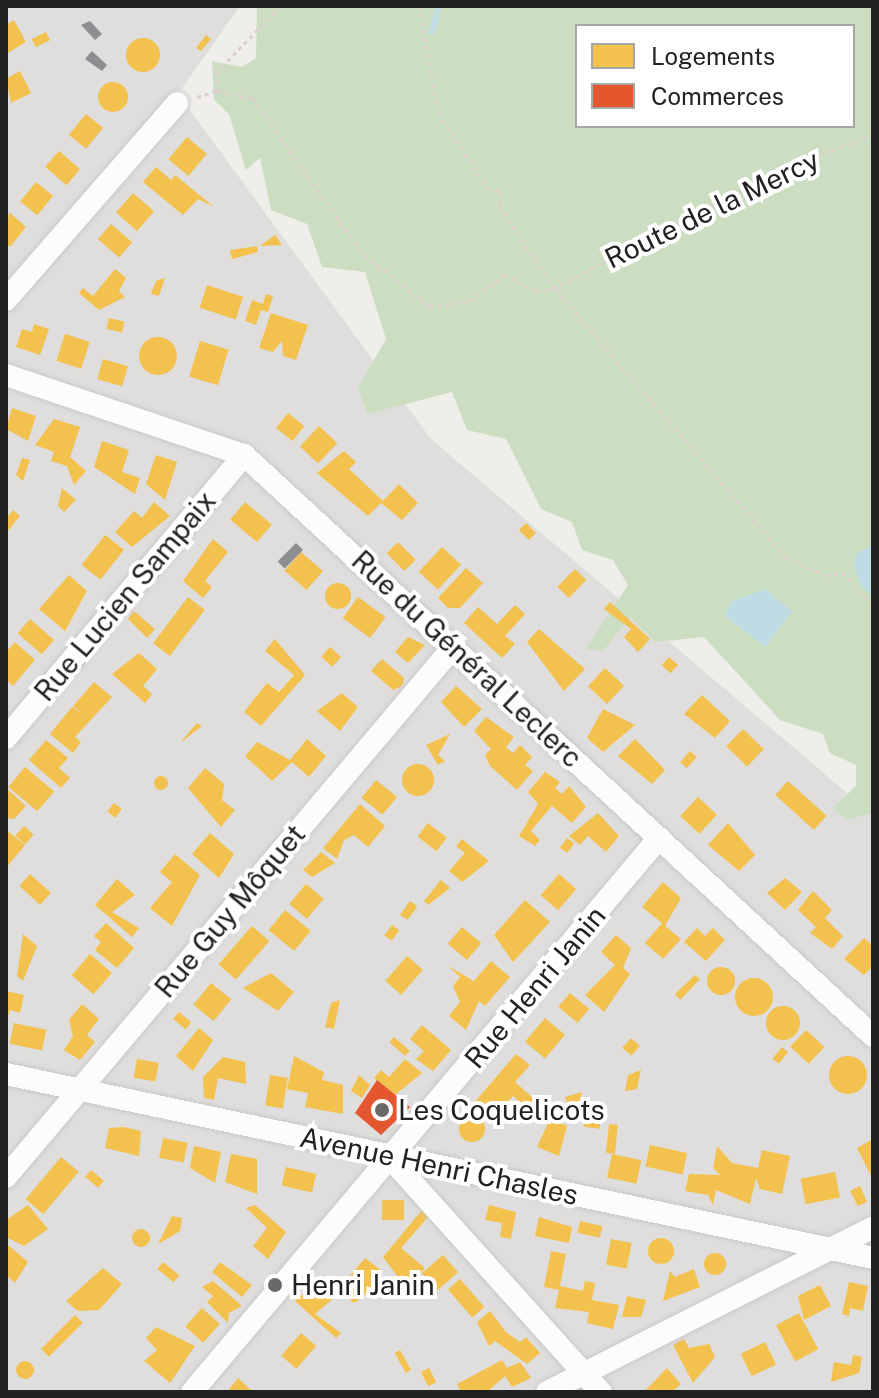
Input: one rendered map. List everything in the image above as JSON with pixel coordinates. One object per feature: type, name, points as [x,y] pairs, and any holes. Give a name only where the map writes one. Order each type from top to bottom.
[{"type":"street","points":[[6,300],[177,103]]},
{"type":"street","name":"Rue du Général Leclerc","points":[[6,375],[244,455],[455,645],[873,1036]]},
{"type":"street","name":"Rue Lucien Sampaix","points":[[6,738],[244,455]]},
{"type":"street","name":"Rue Guy Môquet","points":[[6,1177],[455,645]]},
{"type":"street","name":"Rue Henri Janin","points":[[192,1392],[659,838]]},
{"type":"street","name":"Avenue Henri Chasles","points":[[6,1074],[391,1159],[873,1258]]},
{"type":"street","points":[[391,1159],[601,1392]]},
{"type":"street","points":[[547,1392],[798,1260],[831,1250],[873,1227]]},
{"type":"path","points":[[280,6],[217,72],[217,91],[252,98],[364,255],[430,307],[469,301],[504,275],[537,291],[554,288]]},
{"type":"path","points":[[419,6],[438,113],[487,187],[500,192],[499,206],[554,288],[786,558],[826,575],[843,573],[873,605]]},
{"type":"path","name":"Route de la Mercy","points":[[554,288],[787,166],[873,135]]},
{"type":"shaded area","points":[[6,6],[240,6],[178,94],[431,439],[873,815],[873,1392],[6,1392]]},
{"type":"green space","points":[[257,6],[873,6],[873,813],[846,820],[833,808],[856,786],[856,765],[830,753],[823,734],[780,720],[704,637],[655,642],[630,617],[603,651],[586,649],[628,585],[613,560],[582,550],[572,522],[541,509],[506,439],[467,430],[452,392],[367,414],[358,388],[386,339],[365,272],[322,267],[307,224],[271,210],[260,158],[246,170],[229,114],[214,100],[212,61],[242,67],[256,58]]},
{"type":"water","points":[[873,545],[873,597],[860,585],[854,563],[857,553]]},
{"type":"water","points":[[765,589],[792,611],[766,647],[724,616],[732,601]]},
{"type":"building: Logements","points":[[14,20],[26,42],[6,54],[6,25]]},
{"type":"building: Logements","points":[[46,32],[50,40],[36,47],[32,39]]},
{"type":"building: Logements","points":[[206,35],[211,39],[201,51],[196,48]]},
{"type":"building: Logements","points":[[143,38],[155,43],[160,55],[155,67],[143,72],[131,67],[126,55],[131,43]]},
{"type":"building: Logements","points":[[20,71],[31,93],[11,103],[6,79]]},
{"type":"building: Logements","points":[[113,82],[124,86],[128,97],[124,108],[113,112],[102,108],[98,97],[102,86]]},
{"type":"building: Logements","points":[[86,114],[103,128],[86,149],[69,135]]},
{"type":"building: Logements","points":[[187,137],[207,154],[188,176],[168,159]]},
{"type":"building: Logements","points":[[59,151],[80,169],[66,185],[45,167]]},
{"type":"building: Logements","points":[[156,167],[171,180],[175,175],[214,207],[198,199],[183,215],[143,182]]},
{"type":"building: Logements","points":[[36,182],[53,196],[37,215],[20,201]]},
{"type":"building: Logements","points":[[133,193],[154,211],[137,231],[116,213]]},
{"type":"building: Logements","points":[[9,212],[26,227],[10,247],[6,243]]},
{"type":"building: Logements","points":[[111,224],[132,242],[119,257],[98,239]]},
{"type":"building: Logements","points":[[275,235],[282,245],[260,246]]},
{"type":"building: Logements","points":[[257,246],[258,252],[232,259],[230,250]]},
{"type":"building: Logements","points":[[115,269],[126,278],[119,291],[125,297],[99,310],[79,293],[83,288],[93,296]]},
{"type":"building: Logements","points":[[165,278],[159,296],[151,294],[156,281]]},
{"type":"building: Logements","points":[[207,285],[243,297],[236,320],[200,308]]},
{"type":"building: Logements","points":[[266,294],[273,296],[268,312],[261,310],[256,325],[245,321],[252,300],[263,304]]},
{"type":"building: Logements","points":[[271,313],[308,325],[296,360],[283,356],[282,341],[273,352],[259,348]]},
{"type":"building: Logements","points":[[109,318],[125,322],[122,333],[106,329]]},
{"type":"building: Logements","points":[[34,324],[49,329],[40,355],[16,347],[22,329],[32,332]]},
{"type":"building: Logements","points":[[65,334],[90,342],[81,369],[56,361]]},
{"type":"building: Logements","points":[[158,337],[172,342],[177,356],[172,370],[158,375],[144,370],[139,356],[144,342]]},
{"type":"building: Logements","points":[[200,341],[229,350],[218,385],[189,376]]},
{"type":"building: Logements","points":[[103,359],[128,366],[122,386],[97,379]]},
{"type":"building: Logements","points":[[12,408],[36,416],[28,441],[6,429]]},
{"type":"building: Logements","points":[[288,413],[304,426],[292,441],[276,428]]},
{"type":"building: Logements","points":[[54,419],[80,427],[70,457],[86,471],[74,485],[67,466],[51,461],[54,452],[35,445]]},
{"type":"building: Logements","points":[[319,426],[337,443],[318,464],[300,446]]},
{"type":"building: Logements","points":[[102,441],[129,450],[122,472],[140,478],[135,494],[94,467]]},
{"type":"building: Logements","points":[[344,451],[356,462],[349,469],[383,501],[399,484],[418,503],[402,520],[381,503],[368,516],[317,473]]},
{"type":"building: Logements","points":[[156,455],[177,462],[165,500],[146,484]]},
{"type":"building: Logements","points":[[22,458],[30,460],[23,481],[16,475]]},
{"type":"building: Logements","points":[[62,488],[76,500],[64,512],[58,506]]},
{"type":"building: Logements","points":[[154,502],[170,516],[132,547],[115,532],[134,511],[142,518]]},
{"type":"building: Logements","points":[[245,502],[272,524],[257,542],[230,520]]},
{"type":"building: Logements","points":[[13,510],[20,516],[8,531],[6,519]]},
{"type":"building: Logements","points":[[526,523],[536,533],[529,540],[519,530]]},
{"type":"building: Logements","points":[[105,535],[124,550],[101,580],[82,565]]},
{"type":"building: Logements","points":[[213,539],[228,552],[205,581],[212,587],[203,598],[183,581]]},
{"type":"building: Logements","points":[[398,542],[416,560],[404,571],[387,553]]},
{"type":"building: Logements","points":[[442,547],[461,565],[438,590],[419,572]]},
{"type":"building: Logements","points":[[301,552],[323,571],[306,590],[285,571]]},
{"type":"building: Logements","points":[[466,568],[483,583],[460,608],[448,608],[438,598]]},
{"type":"building: Logements","points":[[575,569],[586,580],[569,598],[557,587]]},
{"type":"building: Logements","points":[[69,575],[87,591],[65,631],[39,609]]},
{"type":"building: Logements","points":[[338,583],[347,587],[351,596],[347,605],[338,609],[329,605],[325,596],[329,587]]},
{"type":"building: Logements","points":[[188,597],[205,610],[170,656],[153,643]]},
{"type":"building: Logements","points":[[358,597],[386,617],[370,638],[343,618]]},
{"type":"building: Logements","points":[[610,602],[650,639],[638,652],[624,637],[631,629],[604,609]]},
{"type":"building: Logements","points":[[515,605],[525,614],[505,636],[515,644],[502,658],[464,623],[478,607],[497,624]]},
{"type":"building: Logements","points":[[134,611],[155,629],[147,638],[128,619]]},
{"type":"building: Logements","points":[[30,619],[54,640],[42,654],[18,633]]},
{"type":"building: Logements","points":[[539,629],[585,669],[564,691],[527,642]]},
{"type":"building: Logements","points":[[408,637],[425,645],[408,663],[395,652]]},
{"type":"building: Logements","points":[[275,639],[305,675],[261,726],[244,712],[267,683],[279,692],[294,675],[265,651]]},
{"type":"building: Logements","points":[[15,642],[35,660],[13,686],[6,679],[6,652]]},
{"type":"building: Logements","points":[[330,647],[341,657],[332,667],[321,657]]},
{"type":"building: Logements","points":[[139,653],[157,669],[143,686],[152,694],[145,703],[112,674]]},
{"type":"building: Logements","points":[[669,657],[678,665],[671,673],[662,665]]},
{"type":"building: Logements","points":[[382,659],[404,678],[402,686],[393,690],[371,671]]},
{"type":"building: Logements","points":[[605,668],[624,686],[607,704],[588,686]]},
{"type":"building: Logements","points":[[94,682],[112,697],[75,737],[81,742],[73,753],[50,734],[72,707],[83,714],[73,706]]},
{"type":"building: Logements","points":[[456,686],[482,709],[464,727],[441,702]]},
{"type":"building: Logements","points":[[342,693],[358,707],[340,731],[317,711]]},
{"type":"building: Logements","points":[[702,695],[730,721],[715,738],[684,714]]},
{"type":"building: Logements","points":[[603,709],[635,725],[603,752],[587,738]]},
{"type":"building: Logements","points":[[486,717],[514,737],[506,747],[513,753],[520,745],[532,757],[525,765],[533,771],[517,790],[490,766],[485,755],[491,749],[474,731]]},
{"type":"building: Logements","points":[[197,723],[202,726],[180,743]]},
{"type":"building: Logements","points":[[743,729],[764,749],[747,766],[726,746]]},
{"type":"building: Logements","points":[[450,734],[438,755],[445,761],[438,765],[426,745]]},
{"type":"building: Logements","points":[[307,739],[326,756],[309,777],[292,762],[272,781],[245,756],[257,742],[290,760]]},
{"type":"building: Logements","points":[[635,739],[665,770],[652,784],[618,756]]},
{"type":"building: Logements","points":[[46,740],[68,758],[59,768],[70,778],[61,788],[29,760]]},
{"type":"building: Logements","points":[[690,751],[697,757],[687,768],[680,762]]},
{"type":"building: Logements","points":[[418,764],[430,768],[434,780],[430,792],[418,796],[406,792],[402,780],[406,768]]},
{"type":"building: Logements","points":[[25,767],[54,791],[37,811],[8,787]]},
{"type":"building: Logements","points":[[205,768],[224,784],[222,800],[235,810],[221,827],[188,788]]},
{"type":"building: Logements","points":[[545,772],[560,782],[555,788],[562,794],[569,786],[586,807],[572,823],[552,806],[531,831],[540,840],[535,846],[519,836],[538,804],[528,792]]},
{"type":"building: Logements","points":[[161,776],[168,783],[161,790],[154,783]]},
{"type":"building: Logements","points":[[376,780],[397,797],[383,815],[362,798]]},
{"type":"building: Logements","points":[[788,781],[827,816],[814,830],[775,795]]},
{"type":"building: Logements","points":[[6,788],[26,806],[14,819],[6,818]]},
{"type":"building: Logements","points":[[698,797],[717,815],[699,834],[680,816]]},
{"type":"building: Logements","points":[[114,803],[122,809],[115,818],[107,812]]},
{"type":"building: Logements","points":[[360,804],[385,826],[368,847],[354,835],[344,840],[337,859],[323,848]]},
{"type":"building: Logements","points":[[598,813],[619,836],[606,852],[588,836],[580,845],[569,836]]},
{"type":"building: Logements","points":[[428,823],[447,838],[436,851],[418,836]]},
{"type":"building: Logements","points":[[728,823],[755,855],[739,871],[708,845]]},
{"type":"building: Logements","points":[[24,826],[34,835],[25,844],[15,836]]},
{"type":"building: Logements","points":[[6,830],[25,845],[6,868]]},
{"type":"building: Logements","points":[[210,833],[234,854],[219,878],[192,854]]},
{"type":"building: Logements","points":[[567,838],[574,843],[567,853],[560,848]]},
{"type":"building: Logements","points":[[462,839],[489,861],[462,882],[449,871],[465,853],[456,846]]},
{"type":"building: Logements","points":[[321,852],[335,863],[312,877],[303,870]]},
{"type":"building: Logements","points":[[175,854],[200,875],[172,926],[150,908],[172,882],[160,872]]},
{"type":"building: Logements","points":[[30,874],[51,893],[40,905],[19,886]]},
{"type":"building: Logements","points":[[559,874],[576,889],[558,910],[541,895]]},
{"type":"building: Logements","points":[[785,878],[802,892],[785,910],[767,893]]},
{"type":"building: Logements","points":[[117,879],[135,895],[112,912],[139,928],[132,937],[95,905]]},
{"type":"building: Logements","points":[[441,880],[450,888],[428,905],[424,901]]},
{"type":"building: Logements","points":[[663,882],[681,898],[665,926],[681,939],[663,959],[645,943],[662,923],[642,907]]},
{"type":"building: Logements","points":[[306,884],[324,899],[307,919],[289,904]]},
{"type":"building: Logements","points":[[813,891],[832,910],[825,918],[843,936],[832,949],[810,933],[816,927],[798,910]]},
{"type":"building: Logements","points":[[525,900],[550,922],[513,962],[494,935]]},
{"type":"building: Logements","points":[[410,901],[417,906],[407,920],[400,915]]},
{"type":"building: Logements","points":[[285,910],[311,931],[294,951],[269,930]]},
{"type":"building: Logements","points":[[106,923],[134,948],[117,968],[95,950],[101,942],[94,936]]},
{"type":"building: Logements","points":[[392,925],[399,930],[392,941],[384,936]]},
{"type":"building: Logements","points":[[252,926],[269,941],[236,980],[219,964]]},
{"type":"building: Logements","points":[[462,927],[481,943],[467,960],[448,944]]},
{"type":"building: Logements","points":[[697,928],[705,936],[713,928],[725,940],[706,961],[684,942]]},
{"type":"building: Logements","points":[[23,934],[37,946],[23,981],[17,976]]},
{"type":"building: Logements","points":[[616,935],[631,948],[623,968],[630,974],[604,1012],[585,995],[615,965],[601,952]]},
{"type":"building: Logements","points":[[864,938],[873,946],[873,966],[864,975],[844,959]]},
{"type":"building: Logements","points":[[90,954],[112,973],[94,994],[72,975]]},
{"type":"building: Logements","points":[[407,956],[423,970],[401,995],[385,981]]},
{"type":"building: Logements","points":[[491,961],[510,977],[485,1006],[479,1001],[466,1030],[449,1016],[460,1002],[453,986],[460,977],[448,966],[474,981]]},
{"type":"building: Logements","points":[[721,967],[731,971],[735,981],[731,991],[721,995],[711,991],[707,981],[711,971]]},
{"type":"building: Logements","points":[[271,973],[294,992],[278,1011],[243,988]]},
{"type":"building: Logements","points":[[695,975],[700,979],[680,1000],[675,994]]},
{"type":"building: Logements","points":[[754,978],[768,983],[773,997],[768,1011],[754,1016],[740,1011],[735,997],[740,983]]},
{"type":"building: Logements","points":[[211,983],[231,999],[214,1021],[193,1005]]},
{"type":"building: Logements","points":[[6,991],[24,995],[20,1013],[10,1010],[7,1021]]},
{"type":"building: Logements","points":[[570,993],[589,1009],[578,1023],[558,1007]]},
{"type":"building: Logements","points":[[340,1000],[334,1029],[325,1027],[331,1003]]},
{"type":"building: Logements","points":[[82,1004],[99,1019],[87,1035],[95,1042],[80,1060],[64,1050],[73,1036],[69,1020]]},
{"type":"building: Logements","points":[[783,1006],[795,1011],[800,1023],[795,1035],[783,1040],[771,1035],[766,1023],[771,1011]]},
{"type":"building: Logements","points":[[179,1012],[191,1022],[185,1029],[173,1019]]},
{"type":"building: Logements","points":[[545,1018],[565,1035],[545,1058],[525,1042]]},
{"type":"building: Logements","points":[[14,1023],[46,1030],[42,1050],[10,1044]]},
{"type":"building: Logements","points":[[422,1025],[451,1050],[433,1071],[416,1059],[424,1051],[410,1039]]},
{"type":"building: Logements","points":[[199,1028],[213,1040],[193,1071],[176,1056]]},
{"type":"building: Logements","points":[[806,1030],[824,1047],[809,1064],[790,1047]]},
{"type":"building: Logements","points":[[394,1037],[410,1051],[405,1056],[389,1042]]},
{"type":"building: Logements","points":[[631,1038],[640,1046],[631,1056],[622,1048]]},
{"type":"building: Logements","points":[[782,1047],[788,1052],[778,1064],[772,1058]]},
{"type":"building: Logements","points":[[516,1054],[530,1065],[515,1082],[542,1106],[529,1110],[513,1096],[492,1121],[473,1104]]},
{"type":"building: Logements","points":[[294,1056],[324,1072],[322,1080],[343,1085],[343,1114],[305,1107],[308,1093],[287,1089]]},
{"type":"building: Logements","points":[[848,1056],[861,1062],[867,1075],[861,1088],[848,1094],[835,1088],[829,1075],[835,1062]]},
{"type":"building: Logements","points":[[223,1057],[245,1062],[246,1084],[218,1078],[214,1100],[204,1098],[203,1077]]},
{"type":"building: Logements","points":[[137,1059],[159,1063],[155,1082],[134,1078]]},
{"type":"building: Logements","points":[[405,1059],[422,1073],[395,1095],[374,1078],[381,1070],[389,1077]]},
{"type":"building: Logements","points":[[641,1070],[637,1089],[625,1091],[628,1075]]},
{"type":"building: Logements","points":[[270,1075],[288,1078],[283,1108],[265,1106]]},
{"type":"building: Logements","points":[[359,1075],[370,1085],[362,1098],[351,1091]]},
{"type":"building: Logements","points":[[582,1092],[577,1115],[571,1114],[565,1097]]},
{"type":"building: Logements","points":[[586,1109],[602,1111],[600,1129],[584,1127]]},
{"type":"building: Logements","points":[[472,1116],[482,1119],[485,1129],[482,1139],[472,1142],[462,1139],[459,1129],[462,1119]]},
{"type":"building: Logements","points":[[550,1119],[567,1126],[559,1156],[537,1147]]},
{"type":"building: Logements","points":[[609,1124],[618,1125],[615,1154],[606,1153]]},
{"type":"building: Logements","points":[[109,1128],[141,1131],[139,1156],[105,1148]]},
{"type":"building: Logements","points":[[163,1138],[188,1143],[184,1162],[159,1158]]},
{"type":"building: Logements","points":[[873,1139],[873,1180],[857,1148]]},
{"type":"building: Logements","points":[[650,1145],[687,1153],[683,1174],[645,1167]]},
{"type":"building: Logements","points":[[194,1146],[221,1152],[215,1183],[190,1168]]},
{"type":"building: Logements","points":[[717,1146],[732,1163],[758,1168],[762,1150],[790,1156],[782,1194],[760,1189],[756,1178],[750,1204],[716,1190],[713,1205],[708,1195],[685,1191],[689,1174],[720,1175],[713,1168]]},
{"type":"building: Logements","points":[[231,1154],[257,1159],[257,1194],[225,1182]]},
{"type":"building: Logements","points":[[612,1154],[641,1160],[636,1184],[607,1177]]},
{"type":"building: Logements","points":[[61,1157],[79,1172],[43,1214],[26,1199]]},
{"type":"building: Logements","points":[[286,1167],[316,1174],[312,1192],[282,1186]]},
{"type":"building: Logements","points":[[91,1170],[104,1181],[98,1188],[85,1177]]},
{"type":"building: Logements","points":[[835,1172],[840,1198],[806,1204],[801,1179]]},
{"type":"building: Logements","points":[[860,1186],[867,1202],[858,1206],[850,1191]]},
{"type":"building: Logements","points":[[382,1200],[404,1200],[404,1220],[382,1220]]},
{"type":"building: Logements","points":[[28,1205],[48,1229],[24,1246],[6,1237],[6,1220]]},
{"type":"building: Logements","points":[[255,1205],[286,1232],[268,1259],[253,1246],[267,1228],[246,1208]]},
{"type":"building: Logements","points":[[489,1205],[516,1212],[511,1239],[500,1237],[502,1223],[485,1220]]},
{"type":"building: Logements","points":[[422,1210],[428,1217],[401,1248],[425,1268],[406,1288],[383,1257]]},
{"type":"building: Logements","points":[[172,1216],[182,1218],[180,1231],[158,1244]]},
{"type":"building: Logements","points":[[539,1217],[572,1227],[569,1243],[535,1236]]},
{"type":"building: Logements","points":[[580,1221],[602,1226],[600,1238],[577,1233]]},
{"type":"building: Logements","points":[[137,1229],[145,1229],[150,1238],[148,1245],[137,1247],[132,1242],[132,1234]]},
{"type":"building: Logements","points":[[661,1238],[670,1242],[674,1251],[670,1260],[661,1264],[652,1260],[648,1251],[652,1242]]},
{"type":"building: Logements","points":[[611,1239],[632,1243],[627,1269],[606,1265]]},
{"type":"building: Logements","points":[[8,1245],[28,1262],[15,1283],[6,1275]]},
{"type":"building: Logements","points":[[551,1251],[566,1254],[560,1286],[583,1291],[585,1281],[595,1283],[592,1300],[619,1305],[613,1329],[587,1323],[589,1312],[555,1308],[559,1290],[544,1287]]},
{"type":"building: Logements","points":[[711,1253],[719,1253],[726,1264],[719,1275],[711,1275],[704,1268],[704,1260]]},
{"type":"building: Logements","points":[[443,1255],[458,1272],[437,1291],[422,1273]]},
{"type":"building: Logements","points":[[365,1258],[382,1271],[375,1278],[380,1283],[354,1303],[339,1289]]},
{"type":"building: Logements","points":[[163,1262],[179,1275],[174,1282],[157,1269]]},
{"type":"building: Logements","points":[[220,1262],[252,1285],[242,1297],[212,1272]]},
{"type":"building: Logements","points":[[103,1268],[122,1284],[99,1310],[78,1311],[66,1301]]},
{"type":"building: Logements","points":[[694,1269],[700,1287],[663,1301],[670,1271],[675,1277]]},
{"type":"building: Logements","points":[[460,1279],[484,1307],[472,1317],[448,1289]]},
{"type":"building: Logements","points":[[213,1281],[242,1306],[229,1313],[228,1323],[207,1302],[213,1296],[202,1287]]},
{"type":"building: Logements","points":[[317,1282],[335,1297],[315,1314],[341,1333],[336,1338],[295,1301]]},
{"type":"building: Logements","points":[[849,1282],[868,1286],[863,1311],[850,1308],[849,1316],[842,1314]]},
{"type":"building: Logements","points":[[820,1285],[831,1306],[804,1320],[798,1296]]},
{"type":"building: Logements","points":[[627,1296],[646,1300],[641,1317],[622,1317]]},
{"type":"building: Logements","points":[[202,1308],[220,1324],[203,1343],[185,1327]]},
{"type":"building: Logements","points":[[490,1311],[506,1332],[520,1342],[526,1337],[540,1353],[527,1364],[495,1341],[489,1346],[477,1322]]},
{"type":"building: Logements","points":[[799,1313],[818,1349],[795,1361],[776,1325]]},
{"type":"building: Logements","points":[[75,1315],[83,1323],[49,1357],[41,1349]]},
{"type":"building: Logements","points":[[156,1327],[195,1346],[170,1383],[144,1361],[157,1350],[146,1338]]},
{"type":"building: Logements","points":[[301,1333],[316,1346],[296,1369],[281,1356]]},
{"type":"building: Logements","points":[[684,1339],[689,1348],[709,1344],[715,1357],[693,1383],[673,1345]]},
{"type":"building: Logements","points":[[765,1342],[776,1364],[752,1376],[741,1354]]},
{"type":"building: Logements","points":[[400,1350],[411,1370],[406,1373],[395,1353]]},
{"type":"building: Logements","points":[[853,1355],[862,1357],[859,1373],[831,1382],[834,1362],[851,1365]]},
{"type":"building: Logements","points":[[502,1360],[507,1368],[520,1362],[531,1378],[512,1387],[505,1376],[487,1392],[461,1392],[457,1384]]},
{"type":"building: Logements","points":[[25,1361],[34,1370],[25,1379],[16,1370]]},
{"type":"building: Logements","points":[[429,1368],[436,1382],[428,1386],[421,1372]]},
{"type":"building: Logements","points":[[667,1368],[681,1384],[672,1392],[644,1392]]},
{"type":"building: Logements","points":[[238,1378],[253,1392],[227,1392]]},
{"type":"building: Commerces","name":"Les Coquelicots","points":[[377,1080],[410,1107],[381,1135],[355,1113]]},
{"type":"building: Industrie","points":[[90,21],[102,34],[95,40],[81,25]]},
{"type":"building: Industrie","points":[[92,51],[107,65],[102,71],[85,59]]},
{"type":"building: Industrie","points":[[296,543],[303,550],[285,568],[278,561]]},
{"type":"waterway","points":[[432,32],[439,6]]},
{"type":"place","name":"Les Coquelicots","points":[[382,1110]]},
{"type":"place","name":"Henri Janin","points":[[275,1285]]}]
